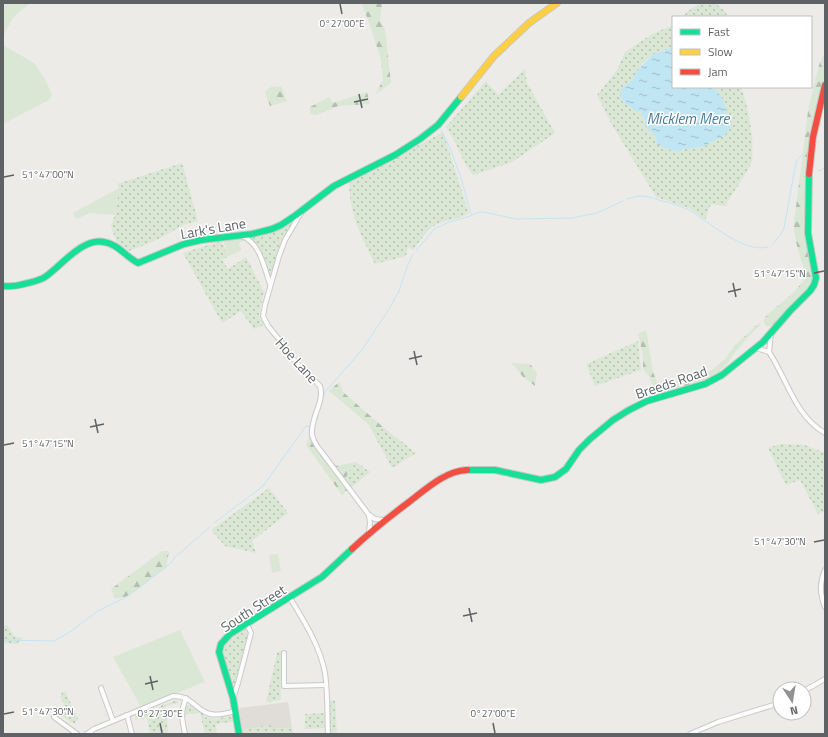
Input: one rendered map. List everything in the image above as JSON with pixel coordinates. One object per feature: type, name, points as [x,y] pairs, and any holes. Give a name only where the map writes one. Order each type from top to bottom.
[{"type":"street","name":"Lark's Lane","points":[[3,286],[18,286],[43,278],[78,250],[91,242],[98,240],[118,248],[133,261],[138,263],[182,244],[242,236],[263,232],[279,226],[334,186],[390,159],[430,132],[438,125],[494,56],[530,23],[557,3]]},
{"type":"street","name":"Breeds Road","points":[[368,533],[383,520],[439,479],[460,470],[486,469],[541,480],[555,477],[566,469],[579,450],[613,420],[647,401],[690,390],[714,380],[756,348],[810,291],[816,278],[808,228],[809,194],[812,140],[825,85]]},
{"type":"street","name":"Hoe Lane","points":[[302,210],[285,240],[274,272],[263,316],[268,326],[294,360],[318,382],[321,390],[321,396],[312,426],[312,436],[317,446],[369,515]]},
{"type":"street","points":[[242,236],[246,237],[256,247],[271,284]]},
{"type":"street","points":[[771,333],[769,352],[805,417],[825,433]]},
{"type":"street","points":[[756,348],[769,352]]},
{"type":"street","points":[[369,515],[375,519],[383,520]]},
{"type":"street","points":[[368,533],[370,523],[369,515]]},
{"type":"street","name":"South Street","points":[[239,734],[233,698],[219,652],[225,639],[230,634],[322,577],[368,533]]},
{"type":"street","points":[[825,570],[820,588],[821,597],[825,607]]},
{"type":"street","points":[[290,598],[309,630],[322,664],[326,685],[328,734]]},
{"type":"street","points":[[233,698],[251,633],[247,624]]},
{"type":"street","points":[[284,652],[284,686],[326,685]]},
{"type":"street","points":[[812,686],[825,679]]},
{"type":"street","points":[[102,688],[113,721]]},
{"type":"street","points":[[87,734],[94,729],[173,696],[182,696],[210,714],[236,711]]},
{"type":"street","points":[[185,734],[181,715],[186,698]]},
{"type":"street","points":[[690,734],[718,722],[772,705]]},
{"type":"street","points":[[127,715],[132,734]]},
{"type":"street","points":[[54,717],[77,734]]},
{"type":"shaded area","points":[[288,702],[293,734],[243,734],[239,708]]},
{"type":"green space","points":[[3,3],[31,3],[13,18],[3,39]]},
{"type":"green space","points":[[361,3],[382,3],[380,20],[385,29],[391,83],[375,95],[383,80],[381,60],[369,22]]},
{"type":"green space","points":[[701,3],[716,4],[726,12],[727,16],[683,16]]},
{"type":"green space","points":[[672,25],[672,47],[652,55],[642,64],[633,79],[621,89],[622,101],[640,112],[644,118],[644,123],[656,137],[657,144],[664,148],[679,152],[685,148],[697,148],[704,146],[722,136],[730,128],[722,98],[715,88],[741,88],[746,104],[753,143],[752,161],[725,206],[711,204],[705,220],[689,208],[656,197],[612,125],[597,95],[617,70],[625,52],[652,34]]},
{"type":"green space","points":[[3,45],[34,63],[45,79],[52,95],[49,100],[3,124]]},
{"type":"green space","points":[[825,52],[825,80],[817,112],[807,202],[814,269],[813,285],[775,324],[767,327],[763,321],[766,316],[794,292],[806,278],[796,243],[794,222],[808,111],[820,62]]},
{"type":"green space","points":[[525,69],[527,83],[555,133],[512,162],[473,175],[465,164],[446,127],[486,81],[498,95]]},
{"type":"green space","points":[[281,86],[287,101],[270,106],[265,92],[271,87]]},
{"type":"green space","points":[[367,92],[370,104],[338,106],[316,115],[310,114],[310,107],[329,97],[333,103]]},
{"type":"green space","points":[[443,132],[469,213],[436,224],[429,229],[413,250],[408,247],[406,256],[375,264],[357,225],[352,206],[349,183]]},
{"type":"green space","points":[[182,163],[198,221],[183,225],[159,239],[129,251],[116,241],[111,226],[115,215],[119,188],[117,184]]},
{"type":"green space","points":[[119,188],[115,215],[90,213],[76,219],[73,213]]},
{"type":"green space","points":[[294,218],[295,220],[270,276],[268,275],[249,239],[250,236]]},
{"type":"green space","points":[[242,238],[246,240],[240,242],[239,245],[242,250],[229,256],[223,240]]},
{"type":"green space","points":[[221,241],[229,256],[222,260],[228,269],[246,257],[264,292],[259,315],[264,325],[254,329],[241,311],[222,323],[183,253]]},
{"type":"green space","points":[[759,323],[761,325],[720,370],[720,372],[724,371],[717,378],[657,396],[650,378],[643,369],[643,356],[638,334],[645,330],[647,334],[653,372],[659,387],[677,383],[709,372],[725,359],[735,345]]},
{"type":"green space","points":[[638,341],[641,370],[595,386],[586,364]]},
{"type":"green space","points":[[512,363],[530,364],[537,373],[535,386],[523,377]]},
{"type":"green space","points":[[339,382],[343,392],[383,427],[372,431],[368,424],[329,391]]},
{"type":"green space","points":[[383,427],[416,453],[392,468],[372,431]]},
{"type":"green space","points":[[312,430],[323,452],[336,466],[356,462],[347,475],[342,495],[306,445]]},
{"type":"green space","points":[[780,444],[805,445],[825,453],[825,511],[818,514],[800,480],[786,485],[768,448]]},
{"type":"green space","points":[[356,462],[370,472],[342,495],[347,475]]},
{"type":"green space","points":[[269,488],[288,513],[252,541],[256,553],[225,546],[211,530]]},
{"type":"green space","points":[[162,551],[169,551],[167,567],[128,596],[115,599],[111,589]]},
{"type":"green space","points":[[278,554],[281,571],[272,573],[269,555]]},
{"type":"green space","points":[[7,625],[14,636],[22,638],[17,644],[3,643],[3,626]]},
{"type":"green space","points":[[243,628],[248,635],[235,683],[233,685],[230,684],[220,654],[225,640]]},
{"type":"green space","points":[[180,630],[205,682],[141,707],[113,657]]},
{"type":"green space","points":[[283,651],[281,700],[266,702],[277,653]]},
{"type":"green space","points":[[65,691],[78,719],[75,724],[61,716],[59,709],[65,707],[60,696],[62,695],[61,692]]},
{"type":"green space","points":[[176,700],[179,703],[166,706],[168,734],[150,734],[147,718],[135,720],[135,716],[148,710],[151,711],[158,709],[162,705]]},
{"type":"green space","points":[[335,700],[337,734],[330,734],[328,701]]},
{"type":"green space","points":[[191,705],[205,717],[214,719],[230,716],[232,718],[236,717],[237,721],[216,724],[217,734],[205,734],[200,713],[186,714],[186,707]]},
{"type":"green space","points":[[325,713],[327,728],[305,729],[305,714]]},
{"type":"green space","points":[[271,725],[271,729],[292,727],[293,734],[245,734],[244,729]]},
{"type":"water","name":"Micklem Mere","points":[[672,47],[672,88],[715,88],[722,98],[729,119],[730,128],[725,135],[705,146],[690,149],[685,148],[679,152],[664,148],[657,144],[656,137],[646,127],[644,118],[640,112],[635,111],[622,99],[620,95],[621,89],[633,79],[637,71],[652,55]]},
{"type":"waterway","points":[[441,130],[450,148],[461,178],[471,214]]},
{"type":"waterway","points":[[772,245],[784,228],[797,160],[803,154]]},
{"type":"waterway","points":[[818,171],[825,168]]},
{"type":"waterway","points":[[627,199],[637,196],[645,196],[676,205],[689,210],[738,242],[759,248],[768,247]]},
{"type":"waterway","points":[[416,251],[434,229],[449,222],[479,212],[516,219],[572,218],[597,213],[623,201]]},
{"type":"waterway","points":[[319,409],[325,392],[362,350],[389,309],[399,291],[413,254]]},
{"type":"waterway","points":[[214,523],[263,486],[306,426],[309,426]]},
{"type":"waterway","points":[[3,640],[54,641],[70,632],[98,611],[128,596],[171,563],[174,558],[210,527]]},
{"type":"traffic: fast","points":[[3,286],[19,285],[43,278],[80,248],[96,242],[104,242],[114,245],[138,263],[184,244],[201,240],[252,234],[272,229],[296,215],[334,186],[395,155],[420,139],[438,125],[461,97]]},
{"type":"traffic: fast","points":[[467,470],[495,470],[541,480],[555,477],[566,469],[579,450],[590,439],[613,420],[647,401],[705,384],[722,375],[763,342],[810,291],[816,278],[808,233],[809,174]]},
{"type":"traffic: fast","points":[[239,734],[233,698],[219,652],[221,644],[230,634],[322,577],[352,549]]},
{"type":"traffic: slow","points":[[461,97],[494,56],[529,23],[557,3]]},
{"type":"traffic: jam","points":[[809,174],[813,137],[825,85]]},
{"type":"traffic: jam","points":[[352,549],[387,519],[443,477],[459,471],[467,470]]}]
